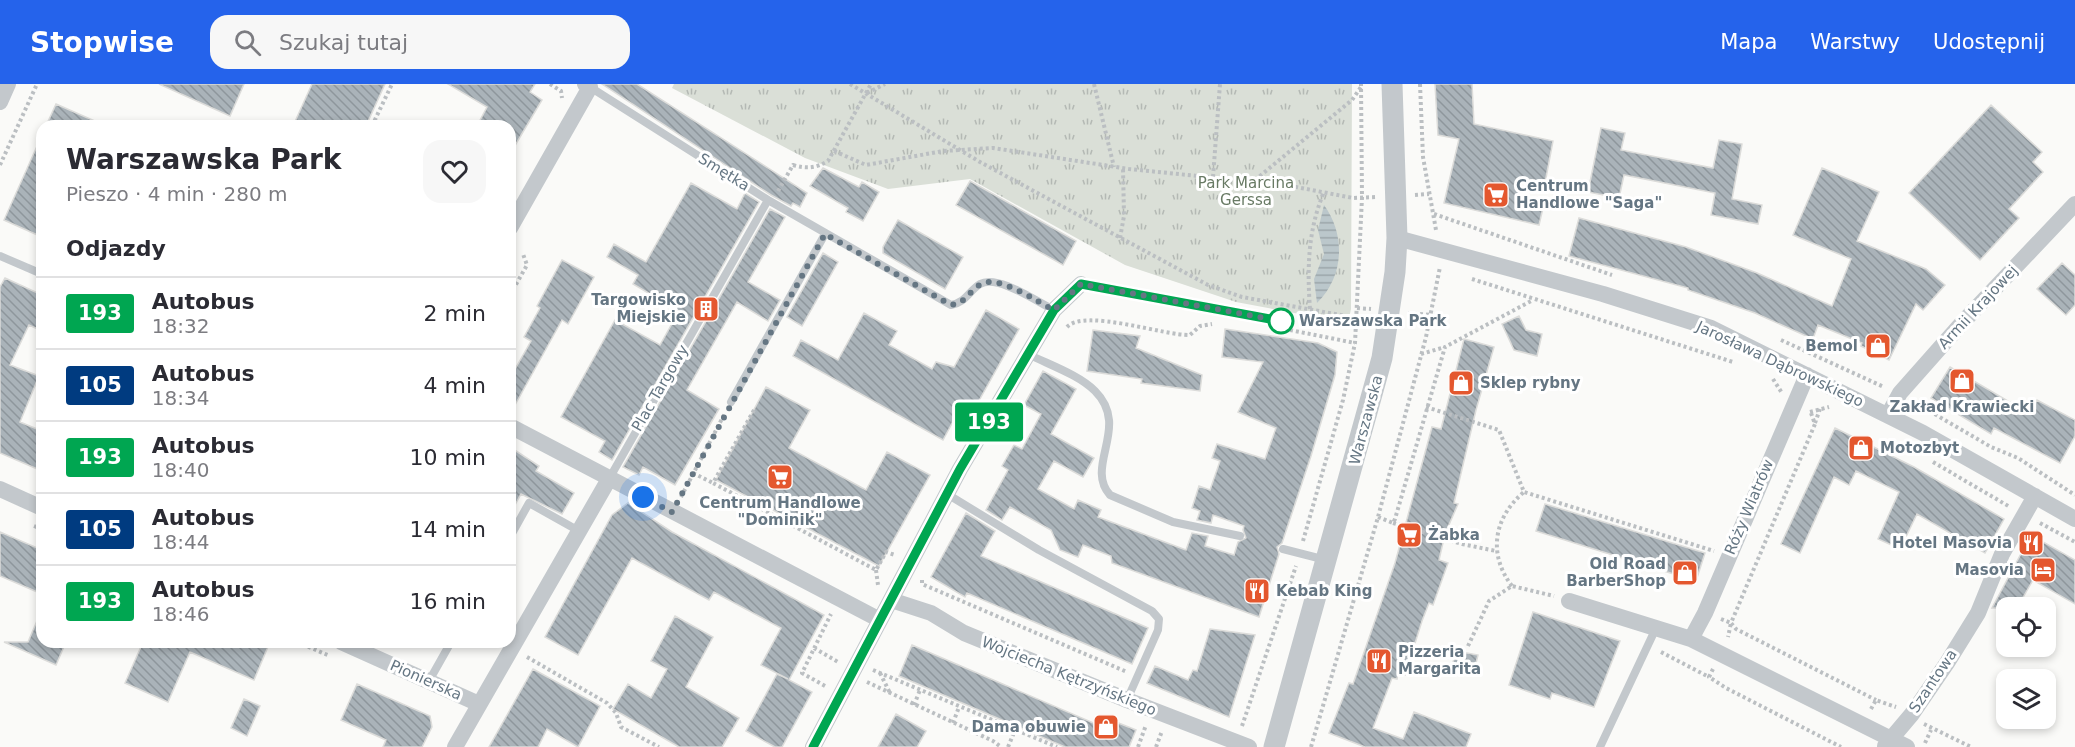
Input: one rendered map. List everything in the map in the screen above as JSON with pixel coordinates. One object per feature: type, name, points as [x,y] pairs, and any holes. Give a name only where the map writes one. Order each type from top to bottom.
[{"type":"street","points":[[0,102],[8,84]]},
{"type":"street","name":"Warszawska","points":[[1274,747],[1382,358],[1395,272],[1396,196],[1392,84]]},
{"type":"street","points":[[516,217],[588,86]]},
{"type":"street","name":"Armii Krajowej","points":[[1888,416],[1900,393],[2075,204]]},
{"type":"street","name":"Jarosława Dąbrowskiego","points":[[1396,238],[1603,294],[1711,328],[1888,416],[2075,519]]},
{"type":"street","points":[[813,747],[880,620],[885,595],[1030,355],[1054,310],[1081,284]]},
{"type":"street","name":"Róży Wiatrów","points":[[1690,639],[1705,613],[1807,375]]},
{"type":"street","points":[[516,429],[880,620]]},
{"type":"street","points":[[516,640],[609,479]]},
{"type":"street","points":[[0,489],[36,505]]},
{"type":"street","name":"Szantowa","points":[[1888,743],[1941,672],[1978,613],[2002,554],[2035,496]]},
{"type":"street","name":"Wojciecha Kętrzyńskiego","points":[[885,595],[931,613],[964,633],[1127,700],[1242,739]]},
{"type":"street","points":[[1569,601],[1690,639],[1888,743],[1907,747]]},
{"type":"street","name":"Pionierska","points":[[355,648],[479,704]]},
{"type":"street","points":[[454,747],[511,648]]},
{"type":"lane","name":"Smętka","points":[[588,86],[770,201],[951,305],[963,303],[981,284],[991,282],[1003,284],[1054,310]]},
{"type":"lane","name":"Plac Targowy","points":[[609,479],[770,201]]},
{"type":"lane","points":[[731,402],[825,234]]},
{"type":"lane","points":[[0,256],[36,271]]},
{"type":"lane","points":[[1081,284],[1279,325]]},
{"type":"lane","points":[[1030,355],[1094,389],[1106,402],[1110,417],[1110,436],[1100,476],[1103,488],[1110,495],[1173,522],[1240,536]]},
{"type":"lane","points":[[947,494],[1039,550],[1152,611],[1159,619],[1158,630],[1127,700]]},
{"type":"lane","points":[[516,526],[529,503],[579,531]]},
{"type":"lane","points":[[1283,549],[1326,561]]},
{"type":"lane","points":[[1600,747],[1656,628]]},
{"type":"lane","points":[[429,681],[447,648]]},
{"type":"path","points":[[0,165],[36,84]]},
{"type":"path","points":[[375,120],[392,84]]},
{"type":"path","points":[[850,84],[961,150],[1208,285],[1242,297],[1357,318]]},
{"type":"path","points":[[770,201],[793,165],[803,168],[818,167],[828,161],[871,84]]},
{"type":"path","points":[[867,94],[885,84]]},
{"type":"path","points":[[1094,84],[1114,167]]},
{"type":"path","points":[[1213,177],[1220,84]]},
{"type":"path","points":[[1311,747],[1378,517],[1438,286],[1440,269],[1438,249],[1423,158],[1420,84]]},
{"type":"path","points":[[1254,181],[1352,100],[1361,85]]},
{"type":"path","points":[[1242,739],[1300,553],[1343,400],[1355,343],[1362,198],[1361,85]]},
{"type":"path","points":[[834,151],[866,165],[961,150],[993,148],[1114,167],[1254,181],[1362,198],[1396,196]]},
{"type":"path","points":[[1120,238],[1124,216],[1123,168]]},
{"type":"path","points":[[1310,309],[1308,262],[1311,226],[1324,192]]},
{"type":"path","points":[[516,284],[526,265],[523,254]]},
{"type":"path","points":[[1440,269],[1450,272]]},
{"type":"path","points":[[1460,276],[1711,352],[1741,365]]},
{"type":"path","points":[[1421,354],[1445,347],[1533,299]]},
{"type":"path","points":[[1293,314],[1295,306]]},
{"type":"path","points":[[1064,329],[1071,322],[1079,320],[1144,326],[1179,336],[1190,335],[1200,326],[1220,322]]},
{"type":"path","points":[[1290,330],[1292,322]]},
{"type":"path","points":[[1279,325],[1290,330],[1355,343]]},
{"type":"path","points":[[1393,523],[1445,347]]},
{"type":"path","points":[[1772,377],[1783,395],[1782,401],[1810,412],[1830,406],[1837,410]]},
{"type":"path","points":[[672,512],[731,402]]},
{"type":"path","points":[[1426,407],[1499,430],[1524,492]]},
{"type":"path","points":[[1820,409],[1731,623],[1733,630],[1876,700]]},
{"type":"path","points":[[713,483],[754,410]]},
{"type":"path","points":[[1810,412],[1815,424]]},
{"type":"path","points":[[1923,456],[2012,508],[2011,517],[2030,525],[2035,521],[2075,542]]},
{"type":"path","points":[[693,473],[876,570],[885,595]]},
{"type":"path","points":[[1524,492],[1706,549],[1717,552],[1720,546]]},
{"type":"path","points":[[1524,492],[1511,503],[1498,530],[1496,551],[1502,573],[1512,586],[1569,601]]},
{"type":"path","points":[[1378,517],[1462,544],[1496,551]]},
{"type":"path","points":[[876,570],[886,552]]},
{"type":"path","points":[[925,570],[922,584],[1124,669],[1135,681]]},
{"type":"path","points":[[1468,646],[1489,601],[1512,586]]},
{"type":"path","points":[[822,606],[840,616]]},
{"type":"path","points":[[825,686],[802,673],[832,612]]},
{"type":"path","points":[[311,648],[340,661]]},
{"type":"path","points":[[814,648],[838,663]]},
{"type":"path","points":[[1661,652],[1709,677]]},
{"type":"path","points":[[834,670],[843,654]]},
{"type":"path","points":[[527,657],[607,703],[616,713],[621,727],[659,747]]},
{"type":"path","points":[[872,669],[1056,747]]},
{"type":"path","points":[[880,673],[890,694]]},
{"type":"path","points":[[819,696],[829,678]]},
{"type":"path","points":[[865,681],[1001,747]]},
{"type":"path","points":[[914,705],[920,690]]},
{"type":"path","points":[[953,723],[959,707]]},
{"type":"path","points":[[1138,747],[1148,719]]},
{"type":"path","points":[[1230,723],[1242,739]]},
{"type":"path","points":[[1156,747],[1164,725]]},
{"type":"path","points":[[1008,747],[1015,730]]},
{"type":"path","points":[[1923,747],[1931,730]]},
{"type":"green space","name":"Park Marcina Gerssa","points":[[674,84],[1352,84],[1351,309],[1348,323],[1236,302],[1125,265],[970,179],[888,189],[805,158],[672,88]]},
{"type":"shaded area","points":[[1324,205],[1336,229],[1339,256],[1333,281],[1317,303],[1314,279],[1324,254],[1318,230]]},
{"type":"building","points":[[159,84],[244,84],[230,116]]},
{"type":"building","points":[[312,84],[385,84],[369,120],[296,120]]},
{"type":"building","points":[[448,84],[535,84],[530,92],[542,100],[516,144],[516,120],[480,120],[487,107]]},
{"type":"building","points":[[602,84],[637,84],[807,193],[800,207],[793,203],[791,206],[771,195]]},
{"type":"building","points":[[1435,84],[1472,84],[1474,124],[1553,141],[1545,183],[1523,178],[1518,202],[1543,208],[1539,225],[1444,203],[1459,139],[1438,135]]},
{"type":"building","points":[[56,104],[92,120],[49,120]]},
{"type":"building","points":[[1991,105],[2042,152],[2033,162],[2043,172],[2009,209],[2019,218],[1980,260],[1909,193]]},
{"type":"building","points":[[1601,128],[1625,133],[1621,150],[1713,168],[1719,140],[1742,144],[1732,199],[1762,205],[1758,224],[1711,215],[1715,193],[1624,175],[1619,198],[1588,192]]},
{"type":"building","points":[[36,148],[36,234],[4,220]]},
{"type":"building","points":[[823,168],[859,187],[862,182],[879,192],[863,221],[846,212],[848,208],[810,186]]},
{"type":"building","points":[[1822,168],[1879,192],[1857,241],[1926,269],[1945,285],[1923,310],[1916,304],[1889,360],[1861,346],[1862,343],[1818,325],[1813,339],[1755,313],[1688,290],[1688,288],[1569,256],[1579,218],[1686,247],[1757,273],[1832,306],[1851,259],[1793,235]]},
{"type":"building","points":[[970,181],[1076,241],[1063,265],[956,205]]},
{"type":"building","points":[[691,183],[737,209],[745,193],[759,202],[612,460],[599,452],[605,441],[561,417],[615,320],[660,345],[679,311],[633,284],[638,275],[607,257],[614,244],[646,262]]},
{"type":"building","points":[[770,209],[785,217],[748,282],[780,300],[768,321],[737,302],[687,390],[719,409],[675,485],[643,467],[639,475],[623,467]]},
{"type":"building","points":[[898,220],[963,257],[945,289],[883,253],[883,247]]},
{"type":"building","points":[[823,253],[838,262],[802,326],[787,317]]},
{"type":"building","points":[[562,260],[594,277],[568,324],[562,320],[516,403],[516,367],[531,341],[524,337],[540,308],[537,306]]},
{"type":"building","points":[[2062,263],[2075,275],[2075,305],[2066,315],[2037,289]]},
{"type":"building","points":[[5,278],[36,292],[36,328],[29,325],[10,365],[36,375],[36,383],[20,422],[36,429],[36,468],[0,453],[0,287]]},
{"type":"building","points":[[986,310],[1019,329],[976,406],[956,416],[943,440],[793,356],[801,340],[838,360],[864,313],[897,331],[889,345],[932,369],[936,362],[954,367]]},
{"type":"building","points":[[1519,316],[1526,330],[1542,334],[1537,356],[1514,350],[1502,324]]},
{"type":"building","points":[[1225,329],[1318,343],[1337,352],[1335,375],[1282,543],[1277,547],[1279,554],[1259,617],[1112,563],[1111,556],[1083,545],[1078,557],[1060,550],[1051,530],[1010,507],[1002,520],[986,510],[1008,470],[1002,466],[1014,445],[1022,449],[1041,414],[1024,405],[1043,371],[1076,389],[1051,434],[1094,458],[1083,477],[1054,461],[1038,489],[1074,509],[1078,500],[1101,510],[1098,517],[1186,550],[1192,533],[1208,536],[1205,546],[1234,555],[1238,542],[1246,538],[1244,526],[1213,515],[1211,523],[1197,520],[1200,511],[1192,508],[1199,486],[1210,490],[1220,461],[1212,458],[1217,444],[1265,459],[1276,428],[1238,412],[1263,362],[1222,357]]},
{"type":"building","points":[[1093,330],[1140,336],[1136,348],[1202,375],[1200,391],[1141,383],[1142,379],[1087,371]]},
{"type":"building","points":[[1464,339],[1494,347],[1454,503],[1458,504],[1445,534],[1439,560],[1448,563],[1433,605],[1429,603],[1422,621],[1405,675],[1398,673],[1397,679],[1392,678],[1373,728],[1403,739],[1414,712],[1471,734],[1466,747],[1365,747],[1329,733],[1349,683],[1353,684],[1395,563],[1432,427],[1441,429]]},
{"type":"building","points":[[1950,367],[2023,410],[2026,404],[2033,407],[2037,400],[2075,420],[2075,436],[2060,463],[1994,428],[1991,434],[1931,398]]},
{"type":"building","name":"Centrum Handlowe \"Dominik\"","points":[[766,387],[810,410],[789,448],[866,490],[887,452],[930,475],[879,566],[716,480]]},
{"type":"building","points":[[1835,428],[1914,467],[2004,519],[1985,553],[1917,514],[1900,549],[1878,539],[1899,492],[1856,471],[1849,485],[1834,477],[1800,553],[1781,544]]},
{"type":"building","points":[[516,451],[539,466],[536,471],[574,493],[562,514],[521,494],[516,503]]},
{"type":"building","points":[[628,503],[672,532],[824,615],[789,680],[812,692],[782,747],[775,747],[746,731],[777,674],[788,679],[761,665],[781,628],[714,592],[709,600],[632,558],[578,655],[545,637],[612,515]]},
{"type":"building","points":[[1545,504],[1705,553],[1696,581],[1536,531]]},
{"type":"building","points":[[966,513],[995,531],[981,556],[1148,628],[1132,664],[967,593],[965,597],[931,577]]},
{"type":"building","points":[[0,532],[36,547],[36,591],[0,576]]},
{"type":"building","name":"Masovia","points":[[2031,535],[2075,560],[2075,604],[2033,580],[2023,597],[1998,597]]},
{"type":"building","points":[[1533,612],[1620,641],[1594,707],[1552,693],[1550,699],[1509,685]]},
{"type":"building","points":[[675,616],[713,637],[686,687],[739,718],[722,747],[679,747],[613,709],[628,684],[651,698],[667,669],[651,661]]},
{"type":"building","points":[[36,623],[36,648],[63,648],[56,665],[4,642],[28,642]]},
{"type":"building","points":[[1210,629],[1255,635],[1229,717],[1147,683],[1155,666],[1188,680],[1193,670],[1197,671]]},
{"type":"building","points":[[912,645],[1098,725],[1101,716],[1136,730],[1129,747],[1065,747],[899,676]]},
{"type":"building","points":[[140,648],[267,648],[254,680],[190,652],[168,702],[125,683]]},
{"type":"building","points":[[1456,651],[1478,655],[1473,675],[1451,670]]},
{"type":"building","points":[[533,669],[600,706],[578,747],[547,729],[538,747],[489,747]]},
{"type":"building","points":[[357,684],[430,716],[432,727],[422,747],[383,747],[386,740],[341,720]]},
{"type":"building","points":[[244,699],[260,706],[247,736],[231,728]]},
{"type":"building","points":[[896,714],[926,731],[917,747],[878,747]]},
{"type":"bus line","name":"193","points":[[813,747],[960,469],[1030,355],[1054,310],[1081,284],[1281,321]]},
{"type":"place","name":"Centrum Handlowe \"Saga\"","points":[[1496,195]]},
{"type":"place","name":"Targowisko Miejskie","points":[[706,309]]},
{"type":"place","name":"Warszawska Park","points":[[1281,321]]},
{"type":"place","name":"Bemol","points":[[1878,346]]},
{"type":"place","name":"Zakład Krawiecki","points":[[1962,381]]},
{"type":"place","name":"Sklep rybny","points":[[1461,383]]},
{"type":"place","name":"Motozbyt","points":[[1861,448]]},
{"type":"place","name":"Centrum Handlowe \"Dominik\"","points":[[780,477]]},
{"type":"place","name":"Żabka","points":[[1409,535]]},
{"type":"place","name":"Hotel Masovia","points":[[2031,543]]},
{"type":"place","name":"Masovia","points":[[2043,570]]},
{"type":"place","name":"Old Road BarberShop","points":[[1685,573]]},
{"type":"place","name":"Kebab King","points":[[1257,591]]},
{"type":"place","name":"Pizzeria Margarita","points":[[1379,661]]},
{"type":"place","name":"Dama obuwie","points":[[1106,727]]},
{"type":"route","points":[[643,497],[672,512],[825,234],[951,305],[963,303],[981,284],[991,282],[1003,284],[1054,310],[1081,284],[1281,321]]}]
